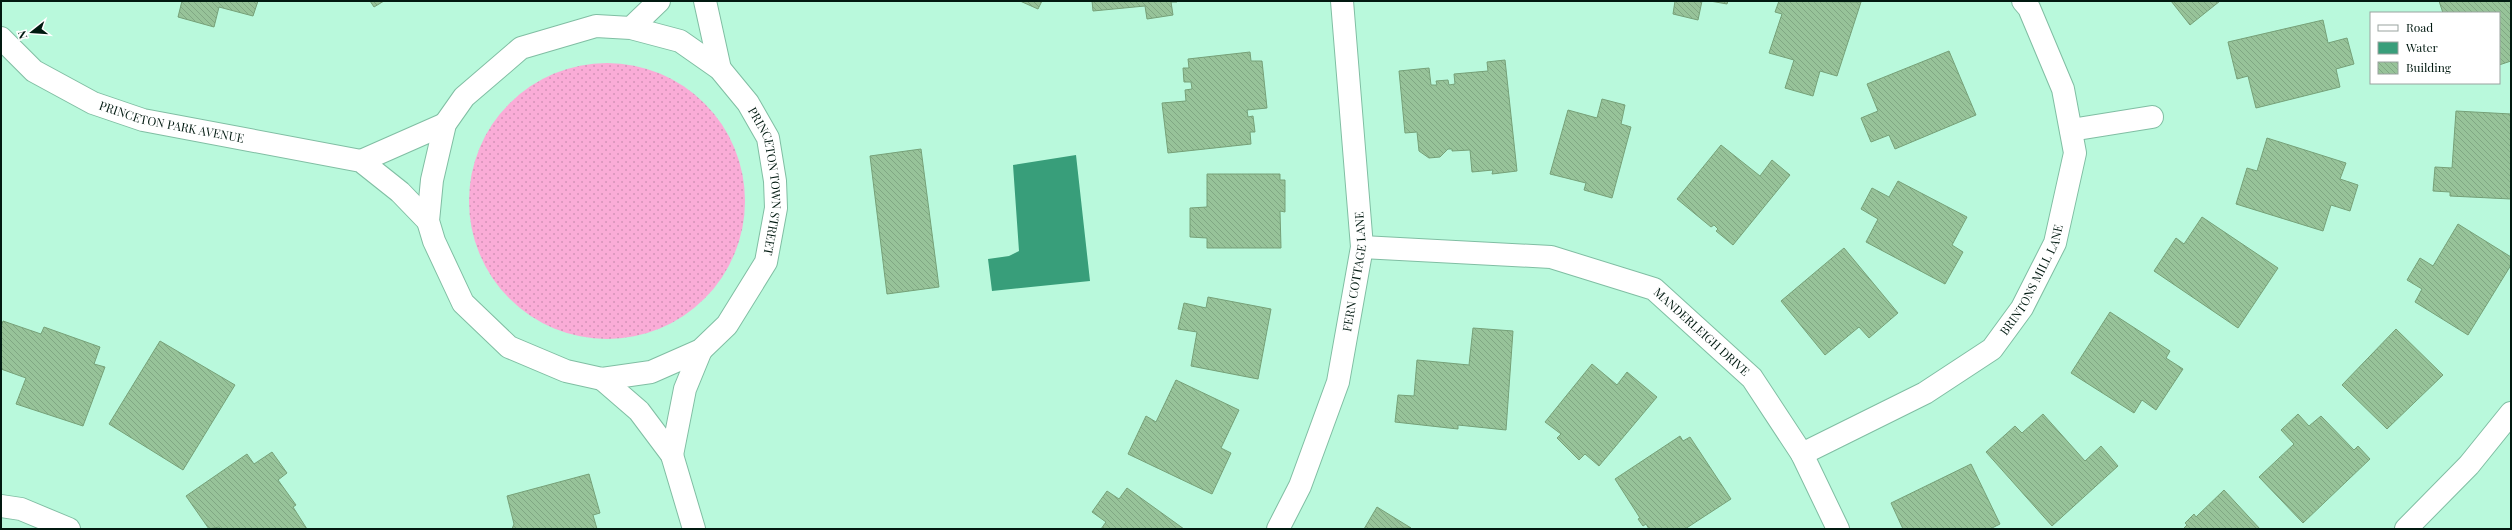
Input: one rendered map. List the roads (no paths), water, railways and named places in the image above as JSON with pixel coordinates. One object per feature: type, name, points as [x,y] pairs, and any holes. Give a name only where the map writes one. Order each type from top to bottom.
[{"type":"street","points":[[631,28],[659,1]]},
{"type":"street","name":"PRINCETON TOWN STREET","points":[[705,1],[720,69]]},
{"type":"street","name":"FERN COTTAGE LANE","points":[[1278,529],[1300,486],[1338,382],[1362,247],[1342,1]]},
{"type":"street","name":"BRINTONS MILL LANE","points":[[1802,454],[1925,393],[1992,348],[2022,308],[2055,243],[2075,153],[2063,89],[2029,8],[2023,1]]},
{"type":"street","name":"PRINCETON TOWN STREET","points":[[596,26],[631,28],[680,41],[720,69],[748,103],[768,138],[775,181],[776,208],[766,262],[727,325],[701,350],[651,372],[602,379],[566,371],[508,347],[463,303],[434,241],[428,221],[432,180],[445,124],[464,97],[521,48],[596,26]]},
{"type":"street","name":"PRINCETON PARK AVENUE","points":[[1,38],[34,71],[93,104],[143,120],[362,161],[400,192],[428,221]]},
{"type":"street","points":[[2071,130],[2152,117]]},
{"type":"street","points":[[362,161],[445,124]]},
{"type":"street","name":"MANDERLEIGH DRIVE","points":[[1362,247],[1551,257],[1654,289],[1752,378],[1802,454],[1838,529]]},
{"type":"street","points":[[672,456],[685,389],[701,350]]},
{"type":"street","points":[[602,379],[640,411],[672,456],[694,529]]},
{"type":"street","points":[[2406,529],[2469,465],[2511,412]]},
{"type":"street","points":[[1,506],[21,509],[69,529]]},
{"type":"water","points":[[1076,155],[1090,281],[992,291],[988,259],[1009,256],[1019,251],[1013,165]]}]
